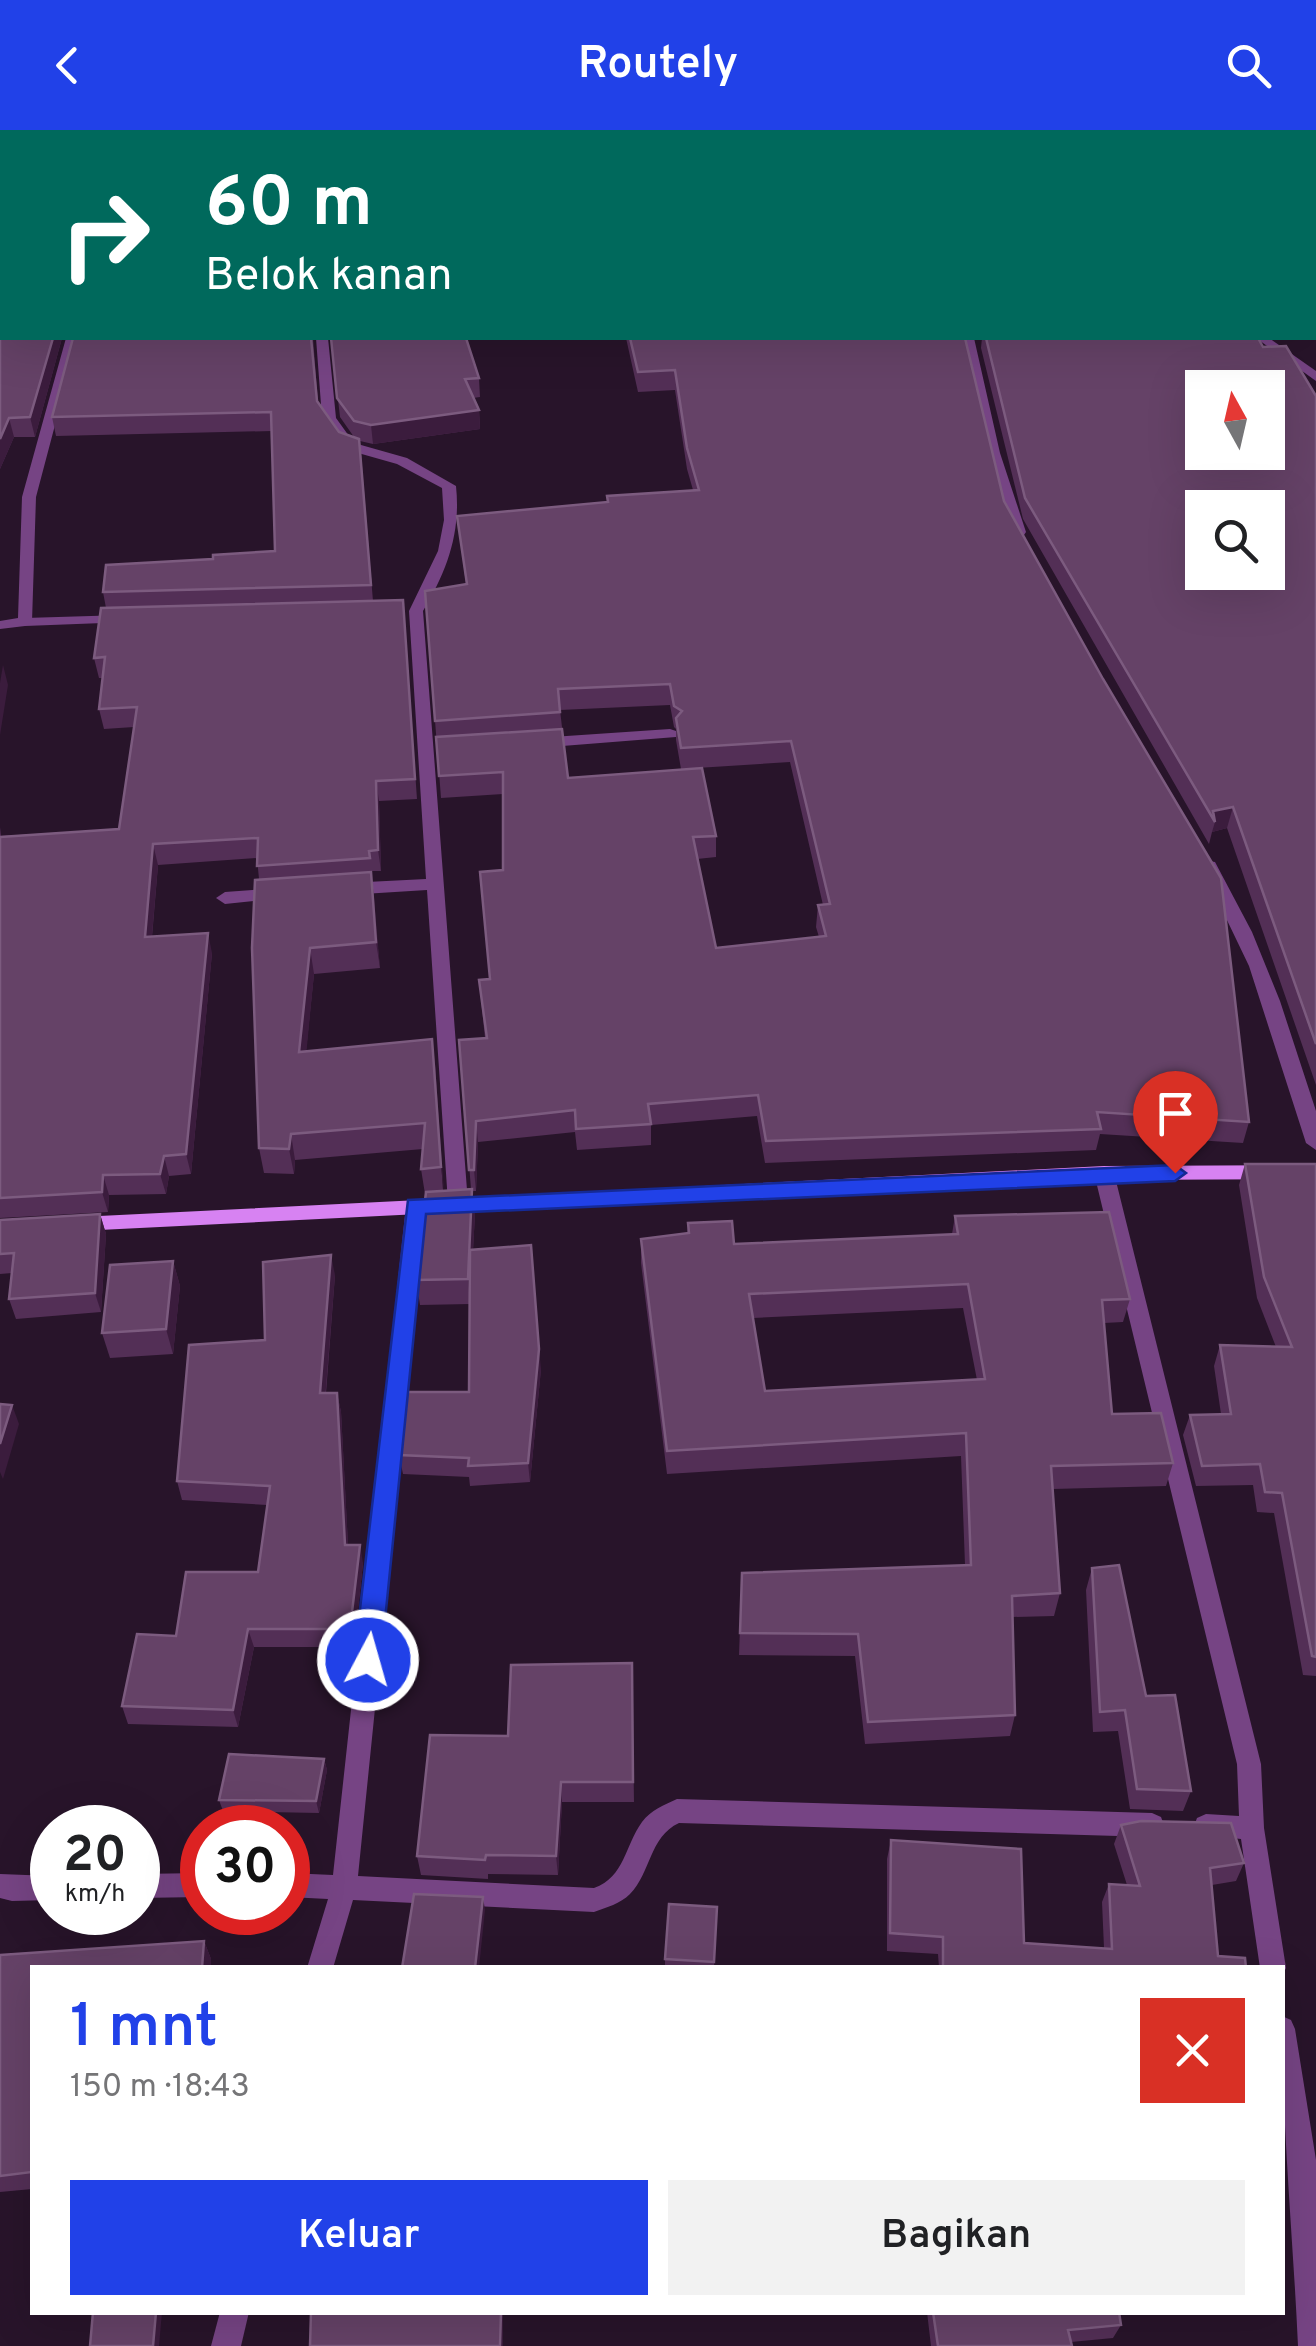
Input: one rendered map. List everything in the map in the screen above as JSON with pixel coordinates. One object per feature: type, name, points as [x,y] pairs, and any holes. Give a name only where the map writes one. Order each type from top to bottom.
[{"type":"street","points":[[25,622],[29,497],[71,340]]},
{"type":"street","points":[[322,340],[330,418],[349,446],[402,461],[449,486],[453,513],[440,572],[416,611],[458,1202]]},
{"type":"street","points":[[968,340],[1007,503],[1030,552]]},
{"type":"street","points":[[1265,340],[1316,378]]},
{"type":"street","points":[[396,611],[416,611]]},
{"type":"street","points":[[0,625],[142,619]]},
{"type":"street","points":[[519,744],[670,734]]},
{"type":"street","points":[[425,751],[444,750]]},
{"type":"street","points":[[1196,844],[1234,908],[1256,957],[1292,1058],[1316,1142]]},
{"type":"street","points":[[226,898],[434,884]]},
{"type":"street","points":[[59,1226],[458,1202],[1104,1173],[1316,1172]]},
{"type":"street","points":[[1104,1173],[1248,1764],[1252,1828],[1273,1965]]},
{"type":"street","points":[[321,1965],[344,1886],[416,1206]]},
{"type":"street","points":[[310,1885],[594,1900],[610,1897],[624,1887],[652,1826],[663,1815],[677,1811],[1252,1828]]},
{"type":"street","points":[[0,1886],[30,1889]]},
{"type":"street","points":[[1285,2048],[1303,2165],[1313,2346]]},
{"type":"street","points":[[226,2346],[234,2315]]},
{"type":"building","points":[[0,340],[52,340],[30,417],[9,418],[0,439]]},
{"type":"building","points":[[72,340],[311,340],[317,401],[339,432],[359,439],[371,585],[103,592],[106,565],[275,551],[271,412],[52,417]]},
{"type":"building","points":[[331,340],[467,340],[479,378],[465,379],[479,410],[371,425],[354,421],[337,398]]},
{"type":"building","points":[[630,340],[965,340],[1004,501],[1221,878],[1249,1122],[1097,1112],[1101,1129],[766,1141],[758,1095],[648,1104],[651,1124],[576,1129],[575,1110],[476,1121],[474,1170],[469,1170],[459,1040],[487,1038],[479,980],[490,979],[480,872],[503,870],[503,772],[439,776],[436,737],[562,729],[568,778],[702,768],[716,836],[693,837],[716,948],[826,936],[818,905],[830,904],[791,741],[681,748],[676,718],[682,711],[674,706],[670,684],[558,689],[560,712],[435,721],[425,591],[467,584],[457,516],[608,502],[607,496],[699,490],[687,448],[675,370],[638,372]]},
{"type":"building","points":[[986,340],[1259,340],[1263,347],[1286,346],[1316,396],[1316,1044],[1233,807],[1213,811],[1215,822],[1025,498]]},
{"type":"building","points":[[403,600],[415,779],[376,781],[378,850],[369,851],[370,858],[257,866],[258,838],[153,844],[145,937],[208,933],[186,1154],[164,1156],[160,1174],[103,1175],[102,1192],[0,1198],[0,837],[119,829],[137,707],[99,709],[105,657],[94,658],[101,608]]},
{"type":"building","points":[[371,872],[376,942],[310,948],[299,1052],[432,1039],[441,1167],[421,1169],[425,1123],[291,1134],[289,1149],[259,1148],[252,948],[255,880]]},
{"type":"building","points":[[1245,1164],[1316,1164],[1316,1657],[1312,1656],[1282,1493],[1265,1492],[1260,1464],[1202,1466],[1190,1415],[1231,1414],[1220,1345],[1292,1347],[1264,1277]]},
{"type":"building","points":[[472,1189],[468,1279],[416,1280],[426,1192]]},
{"type":"building","points":[[1109,1212],[1130,1299],[1102,1300],[1112,1414],[1161,1413],[1173,1463],[1051,1466],[1060,1593],[1012,1596],[1015,1715],[868,1722],[858,1634],[740,1633],[742,1573],[971,1565],[966,1433],[667,1451],[641,1239],[689,1233],[688,1223],[732,1221],[734,1244],[958,1234],[955,1216]],"holes":[[[968,1284],[985,1379],[765,1391],[749,1294]]]},
{"type":"building","points":[[100,1214],[95,1293],[9,1299],[14,1253],[0,1254],[0,1220]]},
{"type":"building","points":[[531,1245],[539,1349],[528,1463],[468,1466],[469,1458],[399,1455],[406,1392],[469,1392],[470,1250]]},
{"type":"building","points":[[331,1255],[320,1393],[337,1393],[345,1545],[360,1545],[350,1629],[248,1629],[233,1710],[122,1706],[137,1634],[176,1636],[186,1572],[258,1572],[270,1486],[177,1481],[189,1345],[265,1340],[263,1262]]},
{"type":"building","points":[[173,1261],[166,1329],[102,1333],[110,1265]]},
{"type":"building","points":[[0,1404],[12,1405],[0,1444]]},
{"type":"building","points":[[1119,1565],[1146,1696],[1175,1695],[1191,1791],[1137,1789],[1125,1710],[1100,1712],[1092,1568]]},
{"type":"building","points":[[632,1663],[633,1782],[561,1782],[556,1856],[486,1855],[485,1860],[417,1856],[430,1735],[508,1736],[511,1665]]},
{"type":"building","points":[[229,1754],[324,1759],[316,1801],[219,1800]]},
{"type":"building","points":[[1141,1821],[1231,1823],[1244,1863],[1210,1868],[1218,1956],[1245,1958],[1246,1965],[943,1965],[943,1937],[890,1933],[891,1840],[1021,1849],[1024,1943],[1112,1949],[1109,1884],[1140,1886],[1121,1825]]},
{"type":"building","points":[[414,1894],[483,1897],[475,1965],[402,1965]]},
{"type":"building","points":[[669,1904],[717,1907],[714,1962],[665,1959]]},
{"type":"building","points":[[204,1941],[202,1965],[30,1965],[30,2172],[0,2176],[0,1955]]},
{"type":"building","points":[[93,2315],[156,2315],[153,2346],[90,2346]]},
{"type":"building","points":[[311,2315],[501,2315],[500,2346],[310,2346]]},
{"type":"building","points":[[933,2315],[1119,2315],[1121,2325],[1068,2330],[1072,2346],[938,2346]]},
{"type":"route","points":[[368,1660],[416,1206],[1104,1173],[1175,1173]]}]
